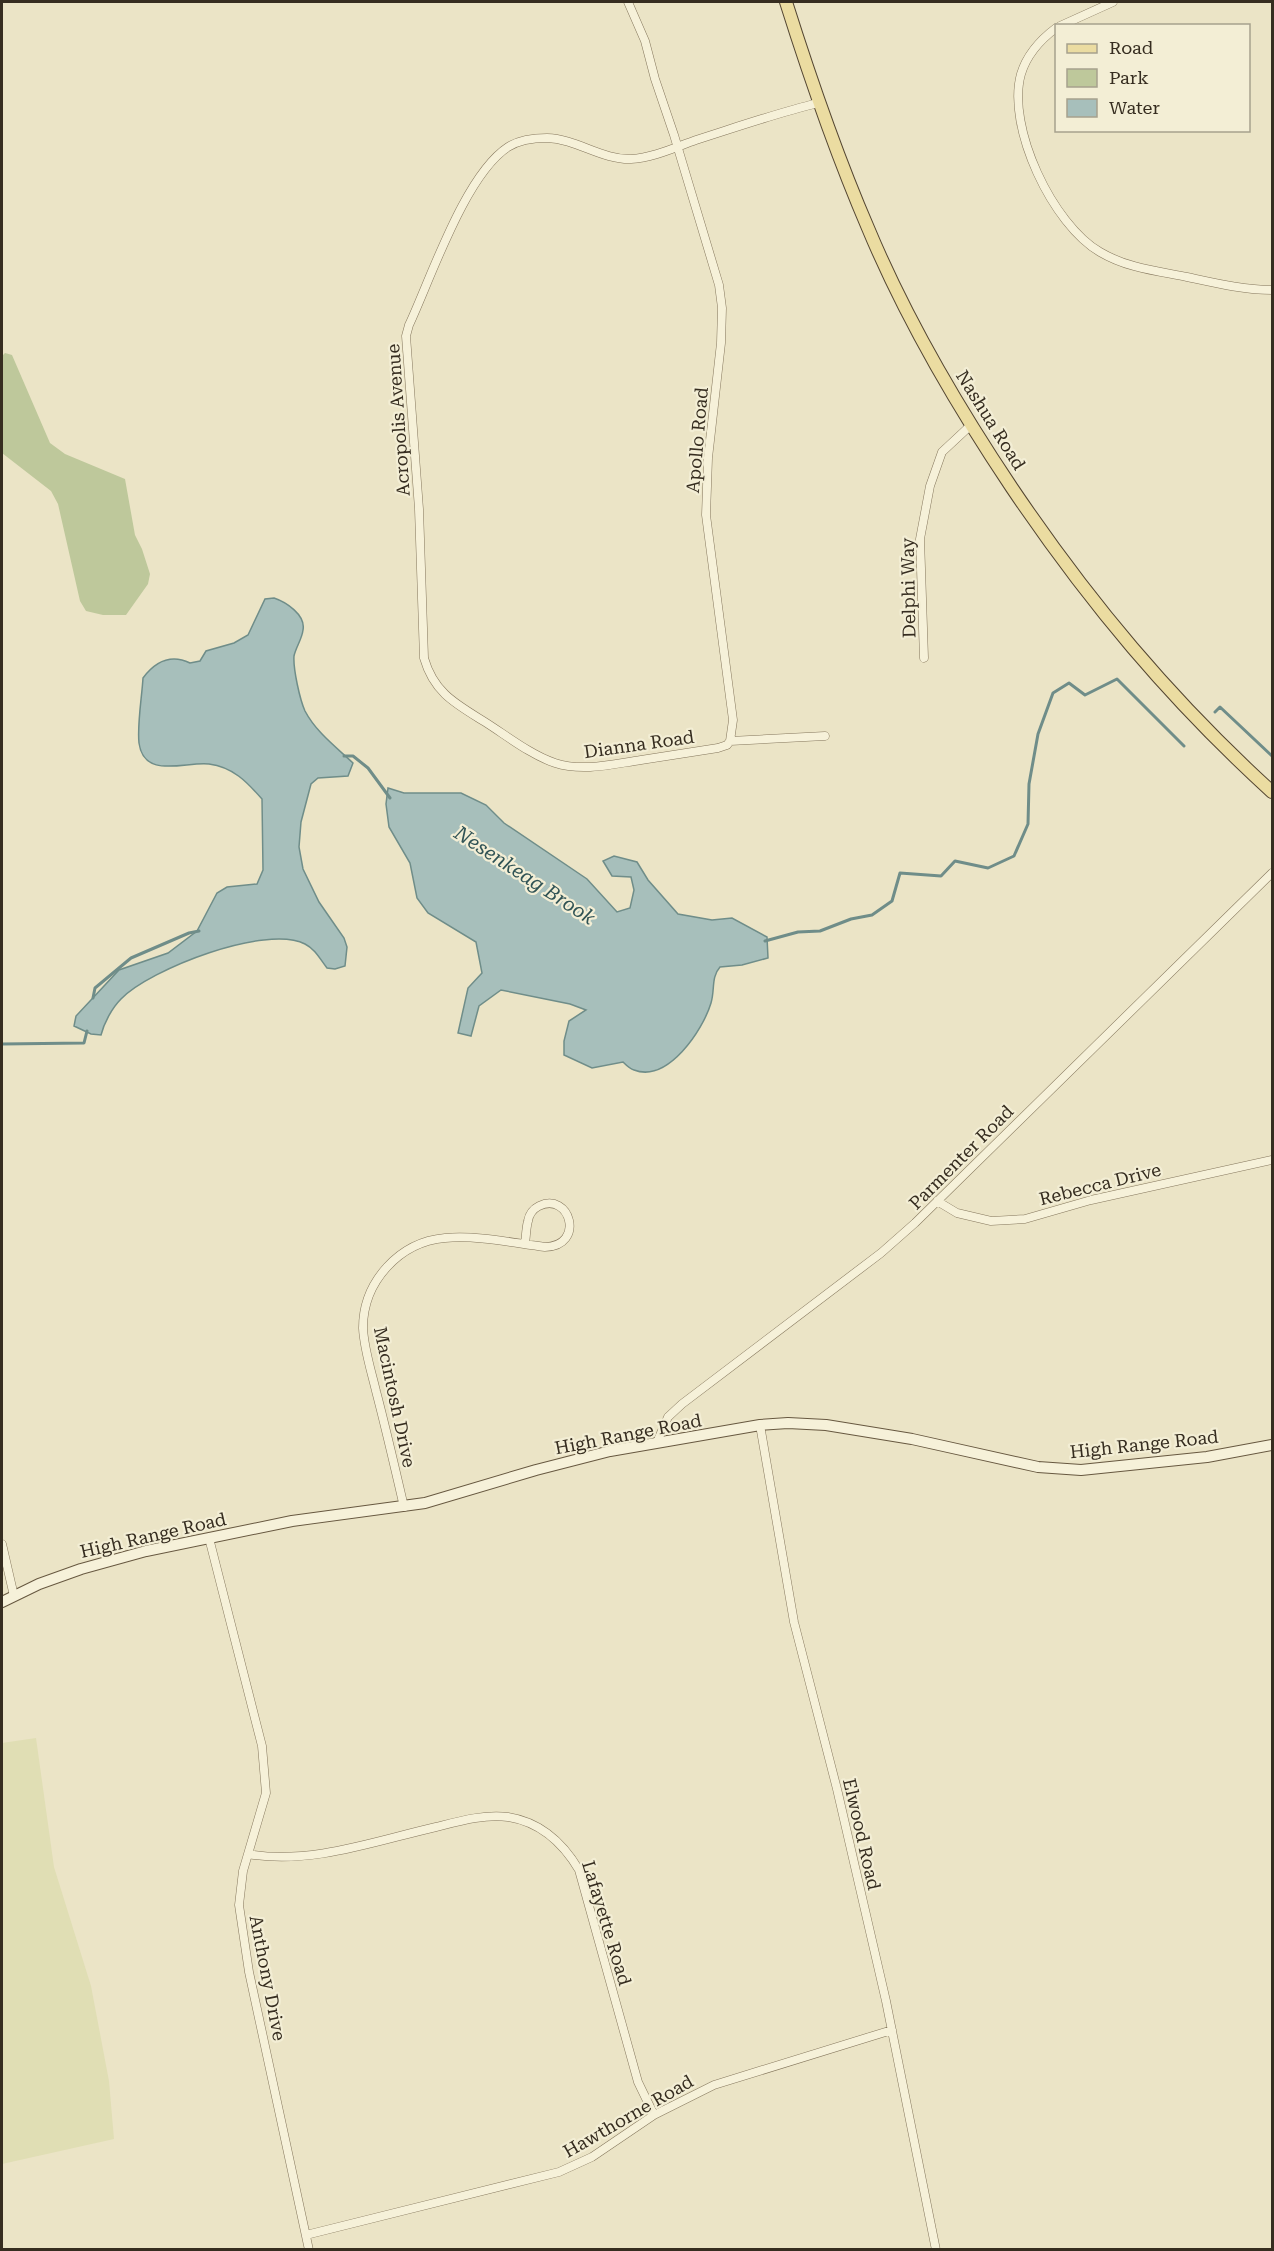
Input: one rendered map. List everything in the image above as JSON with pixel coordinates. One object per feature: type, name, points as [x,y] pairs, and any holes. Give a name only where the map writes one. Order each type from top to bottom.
[{"type":"main road","name":"Nashua Road","points":[[786,2],[818,103],[868,229],[919,333],[971,425],[1052,546],[1123,638],[1191,714],[1272,792]]},
{"type":"street","name":"Apollo Road","points":[[628,2],[645,41],[654,80],[716,274],[722,308],[721,343],[708,458],[706,515],[733,720],[730,741]]},
{"type":"street","points":[[1065,24],[1113,2]]},
{"type":"street","points":[[1055,29],[1038,43],[1025,62],[1019,84],[1018,107],[1024,141],[1049,194],[1067,222],[1091,246],[1131,266],[1222,285],[1272,290]]},
{"type":"street","name":"Acropolis Avenue","points":[[432,679],[424,658],[419,509],[406,348],[410,325],[455,219],[493,161],[510,146],[521,141],[544,138],[566,140],[609,155],[631,159],[818,103]]},
{"type":"street","name":"Delphi Way","points":[[924,658],[920,539],[928,497],[942,452],[971,425]]},
{"type":"street","name":"Dianna Road","points":[[432,679],[455,704],[544,758],[566,766],[588,768],[718,748],[730,741],[825,736]]},
{"type":"street","name":"Parmenter Road","points":[[657,1442],[668,1417],[674,1410],[881,1253],[924,1216],[1272,873]]},
{"type":"street","name":"Rebecca Drive","points":[[937,1201],[957,1213],[991,1221],[1025,1219],[1091,1200],[1272,1160]]},
{"type":"street","name":"Macintosh Drive","points":[[404,1506],[364,1341],[365,1311],[375,1284],[383,1271],[399,1256],[432,1240],[461,1238],[525,1244],[552,1246],[559,1244],[568,1234],[570,1227],[566,1213],[555,1205],[541,1205],[535,1209],[528,1220],[525,1244]]},
{"type":"street","name":"High Range Road","points":[[2,1602],[39,1584],[81,1569],[146,1551],[325,1515],[404,1506],[447,1498],[536,1470],[591,1456],[657,1442],[760,1425],[788,1423],[826,1425],[912,1439],[1038,1467],[1081,1470],[1207,1457],[1272,1445]]},
{"type":"street","name":"Elwood Road","points":[[760,1425],[794,1622],[837,1789],[892,2030],[936,2250]]},
{"type":"street","name":"Anthony Drive","points":[[209,1538],[266,1769],[264,1804],[248,1854],[239,1893],[242,1934],[309,2250]]},
{"type":"street","points":[[2,1544],[14,1596]]},
{"type":"street","name":"Lafayette Road","points":[[248,1854],[278,1858],[308,1856],[460,1821],[493,1816],[509,1818],[538,1828],[563,1847],[579,1870],[638,2082],[654,2115]]},
{"type":"street","name":"Hawthorne Road","points":[[306,2235],[559,2172],[592,2157],[654,2115],[693,2094],[734,2078],[892,2030]]},
{"type":"shaded area","points":[[36,1738],[54,1867],[91,1986],[109,2081],[114,2139],[2,2164],[2,1743]]},
{"type":"green space","points":[[5,353],[12,355],[50,443],[65,454],[125,479],[135,535],[150,574],[148,584],[126,615],[103,615],[86,611],[80,601],[58,504],[51,491],[2,453],[2,356]]},
{"type":"water","points":[[274,598],[294,610],[303,624],[294,662],[297,684],[305,711],[333,745],[353,763],[348,776],[318,778],[311,784],[301,822],[299,847],[303,869],[319,902],[344,938],[347,947],[345,966],[335,969],[327,968],[309,946],[287,939],[237,945],[182,963],[136,987],[114,1007],[101,1035],[91,1034],[74,1026],[76,1016],[119,970],[168,953],[197,931],[217,893],[227,887],[257,884],[263,870],[262,799],[239,776],[225,768],[209,764],[167,766],[149,761],[142,754],[139,728],[143,678],[148,672],[164,661],[176,659],[190,663],[200,661],[206,651],[234,643],[248,635],[265,599]]},
{"type":"water","points":[[388,788],[404,793],[461,793],[486,805],[504,823],[587,879],[617,912],[630,908],[634,890],[631,877],[612,876],[603,861],[614,856],[637,862],[648,880],[678,914],[712,920],[732,918],[767,937],[768,958],[742,965],[720,967],[715,975],[707,1014],[692,1039],[671,1062],[659,1069],[647,1072],[628,1067],[623,1062],[592,1068],[564,1055],[564,1041],[569,1021],[586,1010],[570,1004],[501,990],[479,1006],[471,1036],[458,1033],[468,988],[482,973],[476,942],[428,913],[417,898],[410,863],[389,827],[386,804]]},
{"type":"waterway","name":"Nesenkeag Brook","points":[[765,941],[798,932],[820,931],[851,919],[872,915],[892,901],[900,873],[941,876],[955,861],[988,868],[1014,856],[1028,824],[1029,784],[1038,734],[1053,693],[1069,683],[1085,695],[1117,679],[1184,746]]},
{"type":"waterway","name":"Nesenkeag Brook","points":[[1215,712],[1220,707],[1272,756]]},
{"type":"waterway","name":"Nesenkeag Brook","points":[[344,756],[353,756],[368,768],[390,798]]},
{"type":"waterway","name":"Nesenkeag Brook","points":[[93,998],[95,988],[131,958],[189,933],[199,931]]},
{"type":"waterway","name":"Nesenkeag Brook","points":[[2,1044],[84,1043],[87,1031]]}]
